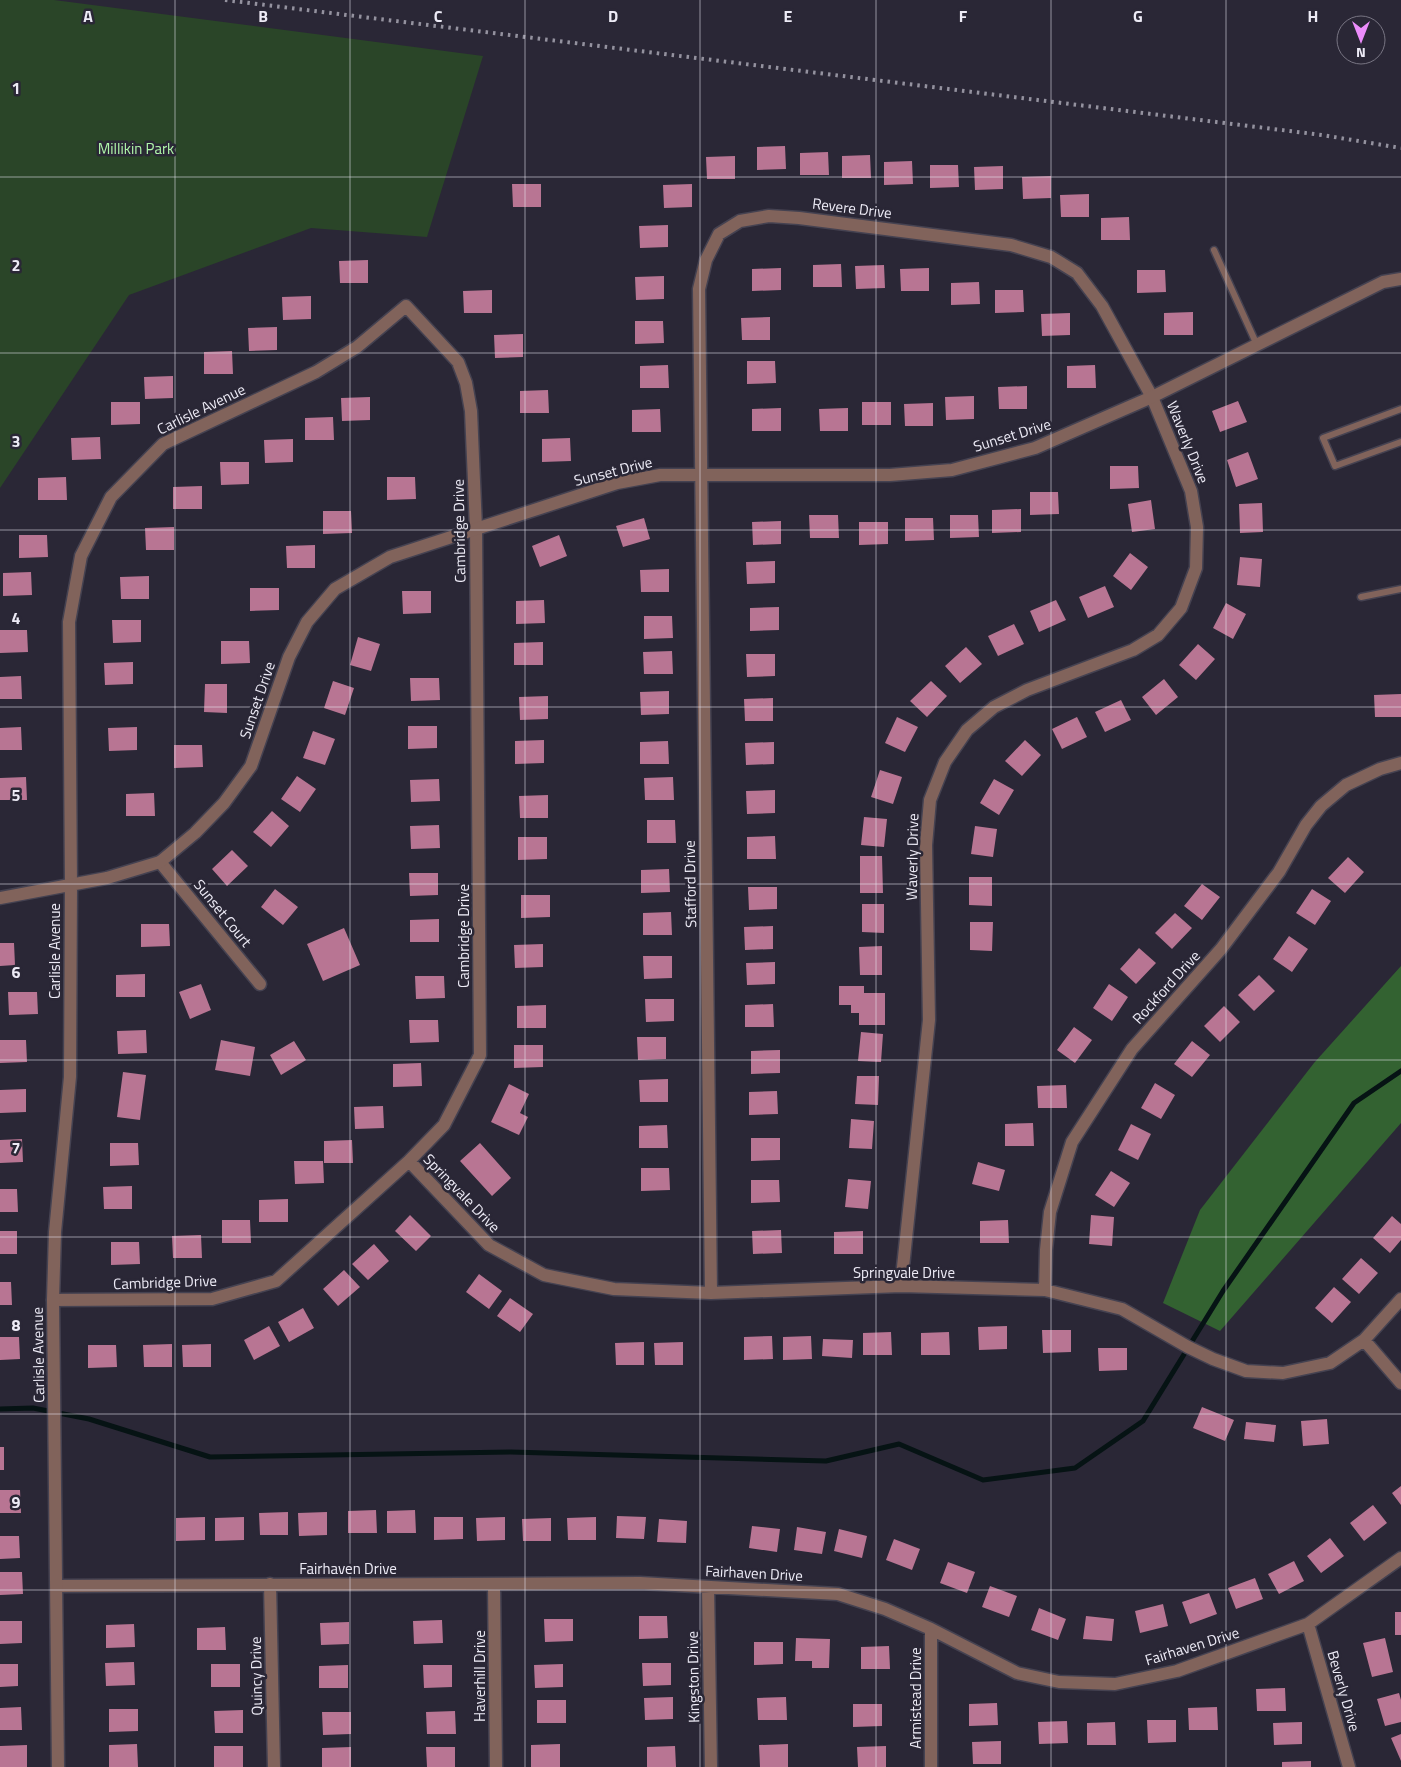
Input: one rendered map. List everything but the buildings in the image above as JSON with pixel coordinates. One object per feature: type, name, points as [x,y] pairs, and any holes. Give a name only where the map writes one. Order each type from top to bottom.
[{"type":"street","name":"Revere Drive","points":[[701,475],[699,289],[706,260],[719,234],[740,221],[769,216],[799,218],[1011,245],[1051,257],[1078,274],[1102,306],[1152,397]]},
{"type":"street","name":"Sunset Drive","points":[[0,898],[107,878],[160,862],[195,833],[224,803],[251,766],[289,657],[307,622],[335,589],[390,557],[618,483],[660,475],[890,475],[952,470],[1035,448],[1152,397],[1383,282],[1401,279]]},
{"type":"street","name":"Cambridge Drive","points":[[53,1300],[212,1299],[276,1281],[409,1161],[444,1125],[480,1054],[476,528],[471,411],[466,383],[458,362],[406,306]]},
{"type":"street","name":"Carlisle Avenue","points":[[58,1767],[53,1300],[56,1232],[70,1078],[69,622],[81,556],[111,498],[163,444],[316,372],[357,347],[406,306]]},
{"type":"street","name":"Waverly Drive","points":[[901,1286],[929,1020],[926,845],[930,800],[944,762],[967,730],[994,707],[1027,690],[1133,650],[1158,635],[1181,608],[1196,568],[1197,527],[1191,492],[1152,397]]},
{"type":"street","name":"Stafford Drive","points":[[701,475],[711,1293]]},
{"type":"street","name":"Rockford Drive","points":[[1045,1290],[1046,1250],[1050,1212],[1072,1142],[1132,1049],[1221,949],[1279,872],[1306,825],[1321,806],[1346,785],[1380,769],[1401,763]]},
{"type":"street","name":"Sunset Court","points":[[160,862],[260,984]]},
{"type":"street","name":"Springvale Drive","points":[[409,1161],[489,1245],[544,1275],[614,1289],[711,1293],[901,1286],[1045,1290],[1122,1310],[1188,1347],[1246,1372],[1283,1373],[1330,1363],[1364,1340],[1401,1300]]},
{"type":"street","points":[[1364,1340],[1401,1383]]},
{"type":"street","name":"Fairhaven Drive","points":[[57,1586],[640,1584],[838,1594],[884,1609],[931,1629],[1017,1673],[1059,1682],[1115,1684],[1177,1671],[1308,1624],[1401,1558]]},
{"type":"street","name":"Quincy Drive","points":[[270,1584],[274,1767]]},
{"type":"street","name":"Haverhill Drive","points":[[494,1584],[496,1767]]},
{"type":"street","name":"Kingston Drive","points":[[708,1587],[711,1767]]},
{"type":"street","name":"Beverly Drive","points":[[1308,1624],[1349,1767]]},
{"type":"street","name":"Armistead Drive","points":[[931,1629],[931,1767]]},
{"type":"lane","points":[[1214,250],[1258,345]]},
{"type":"lane","points":[[1401,409],[1323,438],[1335,466],[1401,442]]},
{"type":"lane","points":[[1361,597],[1401,589]]},
{"type":"green space","name":"Millikin Park","points":[[0,0],[54,0],[483,56],[427,237],[311,228],[129,295],[0,488]]},
{"type":"green space","points":[[1401,966],[1401,1123],[1220,1331],[1163,1303],[1200,1210],[1314,1063]]},
{"type":"waterway","points":[[0,1409],[33,1408],[89,1419],[210,1457],[511,1452],[826,1461],[899,1444],[983,1480],[1075,1468],[1143,1421],[1223,1291],[1354,1103],[1401,1071]]},
{"type":"railway","points":[[225,0],[1322,135],[1401,148]]}]
